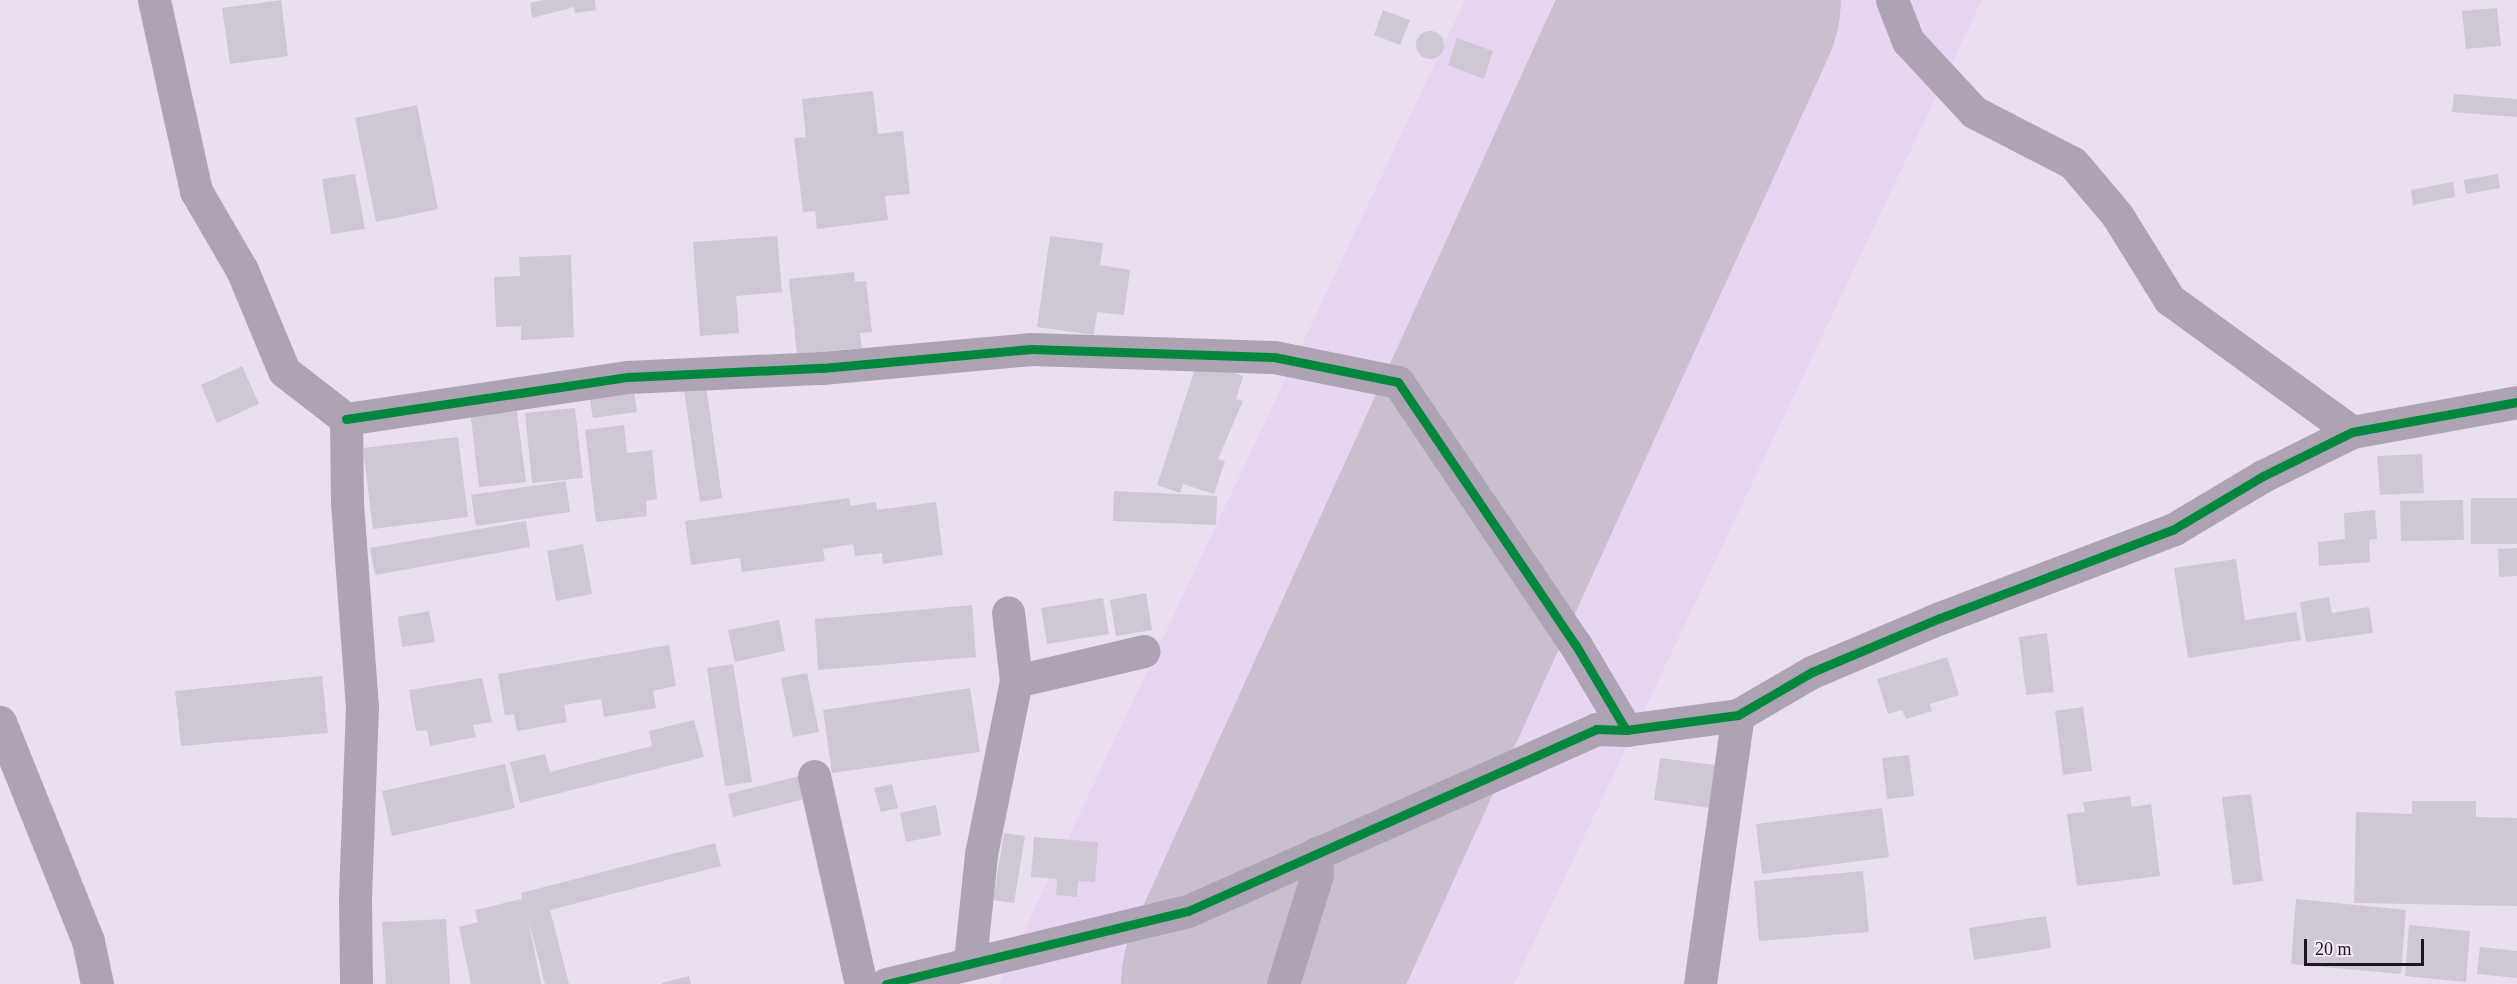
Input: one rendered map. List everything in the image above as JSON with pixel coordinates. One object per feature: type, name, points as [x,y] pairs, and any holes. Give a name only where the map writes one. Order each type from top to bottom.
[{"type":"street","points":[[154,0],[196,191],[242,270],[284,371],[346,420],[628,377],[822,368],[1031,349],[1274,357],[1398,382],[1575,644],[1626,730]]},
{"type":"street","points":[[1892,0],[1908,41],[1974,112],[2073,163],[2117,215],[2169,299],[2352,432]]},
{"type":"street","points":[[886,984],[970,961],[1188,911],[1596,729],[1626,730],[1738,715],[1822,667],[1940,618],[2174,529],[2263,476],[2352,432],[2517,402]]},
{"type":"street","points":[[346,420],[347,503],[362,705],[355,900],[356,984]]},
{"type":"street","points":[[970,961],[981,854],[1016,681],[1008,612]]},
{"type":"street","points":[[1016,681],[1144,651]]},
{"type":"street","points":[[1700,984],[1738,715]]},
{"type":"street","points":[[0,722],[88,941],[97,984]]},
{"type":"street","points":[[814,776],[861,984]]},
{"type":"street","points":[[1283,984],[1317,875],[1316,853]]},
{"type":"shaded area","points":[[1465,0],[1982,0],[1514,984],[999,984]]},
{"type":"building","points":[[281,0],[288,56],[230,64],[222,8]]},
{"type":"building","points":[[543,0],[595,0],[596,10],[575,13],[574,7],[532,18],[530,3]]},
{"type":"building","points":[[2497,8],[2501,46],[2466,49],[2462,11]]},
{"type":"building","points":[[1383,10],[1410,20],[1400,45],[1374,35]]},
{"type":"building","points":[[1430,31],[1440,35],[1444,45],[1440,55],[1430,59],[1420,55],[1416,45],[1420,35]]},
{"type":"building","points":[[1457,38],[1493,51],[1484,79],[1448,65]]},
{"type":"building","points":[[873,91],[878,134],[903,131],[910,194],[885,196],[888,220],[817,229],[815,211],[803,212],[794,138],[806,137],[802,99]]},
{"type":"building","points":[[2454,94],[2517,99],[2517,117],[2452,112]]},
{"type":"building","points":[[417,105],[438,209],[376,222],[355,118]]},
{"type":"building","points":[[355,174],[365,229],[331,234],[322,179]]},
{"type":"building","points":[[2498,174],[2500,188],[2466,194],[2464,180]]},
{"type":"building","points":[[2453,182],[2455,197],[2413,205],[2411,190]]},
{"type":"building","points":[[777,236],[782,292],[736,296],[739,333],[700,336],[693,242]]},
{"type":"building","points":[[1050,236],[1103,243],[1100,265],[1130,270],[1124,315],[1097,312],[1094,335],[1037,327]]},
{"type":"building","points":[[571,255],[574,337],[521,340],[521,326],[496,327],[494,277],[520,276],[519,257]]},
{"type":"building","points":[[854,272],[855,282],[866,281],[872,332],[860,333],[862,348],[797,354],[789,279]]},
{"type":"building","points":[[1198,360],[1243,376],[1236,399],[1243,401],[1218,459],[1225,461],[1214,494],[1183,484],[1180,493],[1157,485]]},
{"type":"building","points":[[242,366],[259,404],[217,423],[201,385]]},
{"type":"building","points":[[633,383],[637,412],[593,418],[588,389]]},
{"type":"building","points":[[706,386],[722,498],[700,502],[684,389]]},
{"type":"building","points":[[516,404],[526,482],[479,487],[470,410]]},
{"type":"building","points":[[575,408],[583,478],[532,483],[525,413]]},
{"type":"building","points":[[624,425],[627,453],[652,450],[657,499],[646,501],[647,516],[596,522],[585,430]]},
{"type":"building","points":[[458,437],[468,517],[373,529],[363,448]]},
{"type":"building","points":[[2422,454],[2424,493],[2380,495],[2377,456]]},
{"type":"building","points":[[566,481],[570,512],[476,526],[471,495]]},
{"type":"building","points":[[1114,491],[1217,496],[1216,525],[1113,521]]},
{"type":"building","points":[[849,498],[850,506],[876,502],[877,510],[936,502],[943,555],[883,564],[882,553],[855,556],[853,544],[823,549],[825,561],[742,572],[740,558],[691,565],[685,521]]},
{"type":"building","points":[[2471,498],[2517,498],[2517,544],[2471,544]]},
{"type":"building","points":[[2463,500],[2464,540],[2401,541],[2400,501]]},
{"type":"building","points":[[2375,510],[2377,539],[2369,540],[2370,562],[2319,566],[2318,542],[2345,539],[2344,513]]},
{"type":"building","points":[[526,521],[530,547],[375,575],[370,548]]},
{"type":"building","points":[[583,544],[592,594],[556,601],[547,551]]},
{"type":"building","points":[[2517,548],[2517,576],[2499,577],[2498,549]]},
{"type":"building","points":[[2236,559],[2245,620],[2296,612],[2301,640],[2188,658],[2174,568]]},
{"type":"building","points":[[1146,593],[1152,630],[1116,636],[1110,600]]},
{"type":"building","points":[[2329,597],[2332,613],[2369,607],[2373,633],[2306,642],[2300,602]]},
{"type":"building","points":[[1103,598],[1109,634],[1047,644],[1041,608]]},
{"type":"building","points":[[972,605],[976,657],[818,670],[815,619]]},
{"type":"building","points":[[429,611],[435,642],[402,647],[398,617]]},
{"type":"building","points":[[779,620],[785,651],[735,662],[728,630]]},
{"type":"building","points":[[2047,633],[2054,692],[2026,695],[2019,637]]},
{"type":"building","points":[[669,645],[676,686],[653,691],[656,708],[604,717],[601,699],[564,705],[567,722],[517,731],[514,714],[505,715],[498,674]]},
{"type":"building","points":[[1947,657],[1959,695],[1930,704],[1932,711],[1906,719],[1902,710],[1888,714],[1877,679]]},
{"type":"building","points":[[733,664],[752,782],[725,786],[707,668]]},
{"type":"building","points":[[807,673],[819,732],[793,737],[781,678]]},
{"type":"building","points":[[322,676],[328,733],[181,746],[175,691]]},
{"type":"building","points":[[482,678],[492,722],[473,725],[476,737],[430,746],[427,730],[416,731],[409,690]]},
{"type":"building","points":[[970,688],[980,752],[832,773],[823,710]]},
{"type":"building","points":[[2083,707],[2092,771],[2063,775],[2055,711]]},
{"type":"building","points":[[694,720],[704,757],[520,803],[510,762],[545,754],[550,772],[652,746],[649,731]]},
{"type":"building","points":[[1909,755],[1914,796],[1887,799],[1882,758]]},
{"type":"building","points":[[1660,758],[1723,766],[1717,809],[1654,800]]},
{"type":"building","points":[[505,764],[515,808],[392,836],[382,791]]},
{"type":"building","points":[[799,776],[805,799],[733,817],[728,794]]},
{"type":"building","points":[[892,784],[898,808],[881,812],[874,788]]},
{"type":"building","points":[[2251,794],[2263,881],[2233,885],[2222,797]]},
{"type":"building","points":[[2130,796],[2132,807],[2151,804],[2160,876],[2077,886],[2067,814],[2085,812],[2083,802]]},
{"type":"building","points":[[2412,801],[2476,801],[2476,817],[2517,818],[2517,906],[2354,903],[2356,812],[2412,814]]},
{"type":"building","points":[[936,805],[941,835],[906,842],[900,813]]},
{"type":"building","points":[[1882,808],[1889,857],[1762,874],[1756,824]]},
{"type":"building","points":[[1004,833],[1025,836],[1014,903],[993,900]]},
{"type":"building","points":[[1034,837],[1098,842],[1095,882],[1078,881],[1077,897],[1056,895],[1057,879],[1031,877]]},
{"type":"building","points":[[715,843],[721,866],[550,910],[569,984],[545,984],[528,918],[541,984],[471,984],[459,927],[478,922],[475,910],[522,899],[521,893]]},
{"type":"building","points":[[1863,871],[1869,932],[1759,941],[1754,881]]},
{"type":"building","points":[[2296,899],[2406,910],[2401,974],[2291,964]]},
{"type":"building","points":[[2046,916],[2051,948],[1974,960],[1969,928]]},
{"type":"building","points":[[446,919],[450,984],[386,984],[382,922]]},
{"type":"building","points":[[2409,925],[2470,931],[2466,982],[2405,976]]},
{"type":"building","points":[[2480,947],[2517,951],[2517,978],[2477,974]]},
{"type":"building","points":[[689,976],[691,984],[662,984],[662,983]]},
{"type":"runway","points":[[1257,984],[1705,0]]},
{"type":"cycle path","points":[[346,419],[628,377],[822,368],[1031,349],[1274,357],[1398,382],[1575,644],[1626,730]]},
{"type":"cycle path","points":[[886,984],[1188,911],[1596,729],[1626,730],[1738,715],[1812,672],[1940,618],[2174,529],[2263,476],[2352,432],[2517,402]]}]
